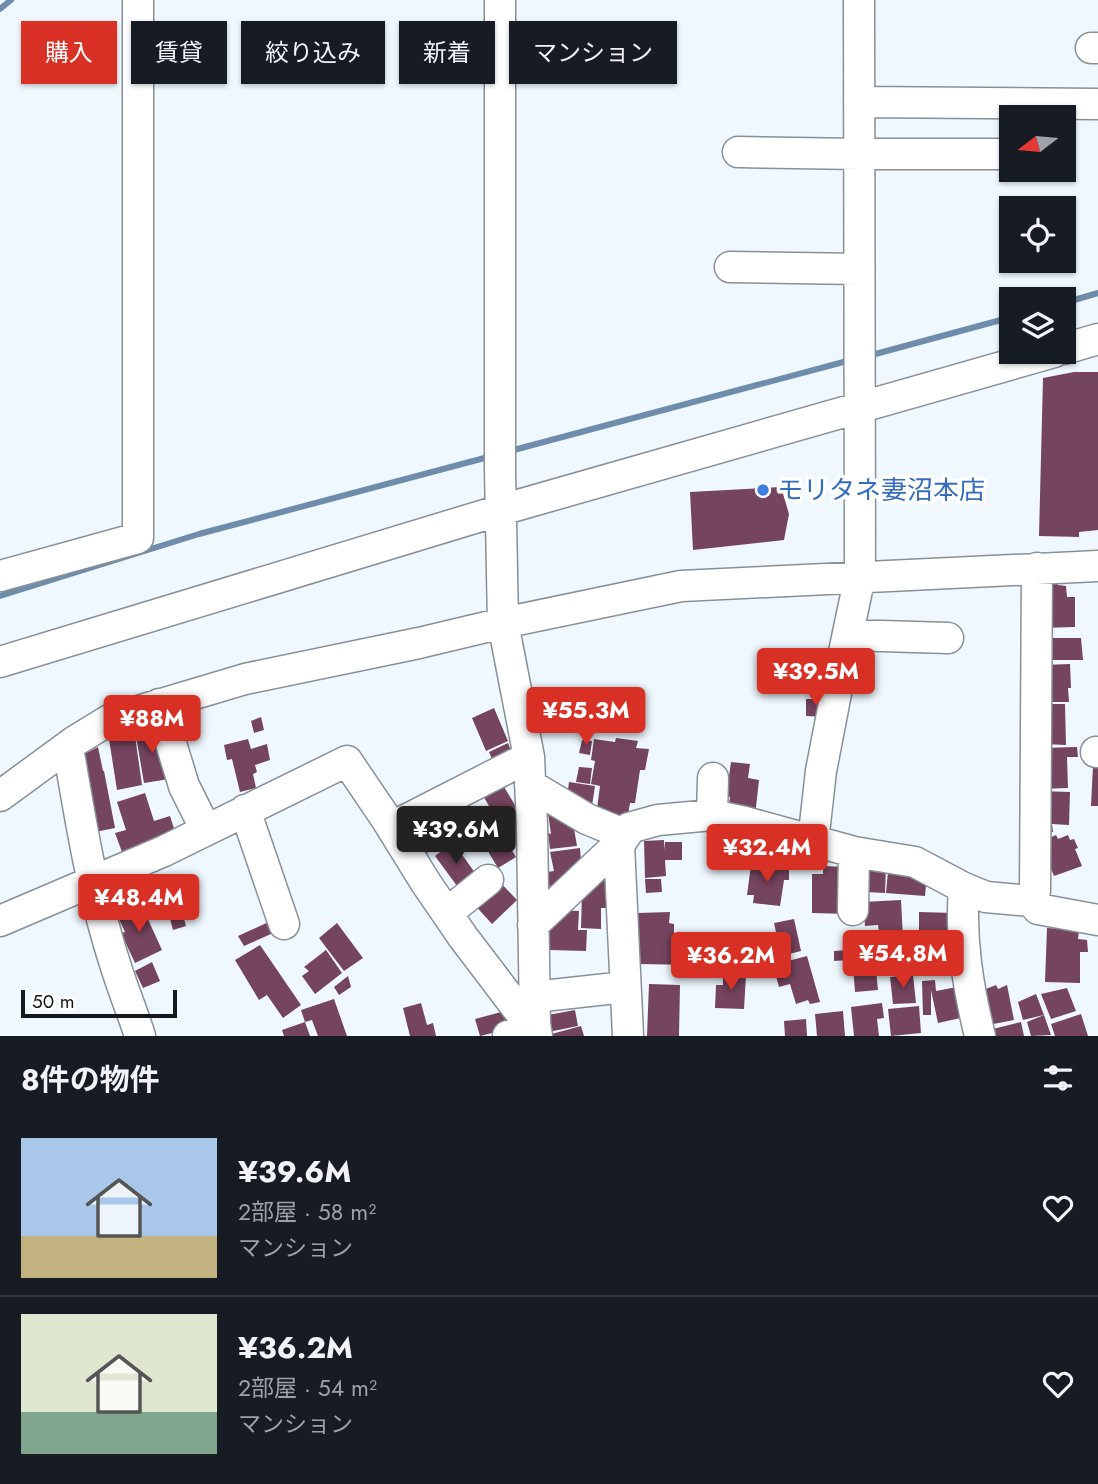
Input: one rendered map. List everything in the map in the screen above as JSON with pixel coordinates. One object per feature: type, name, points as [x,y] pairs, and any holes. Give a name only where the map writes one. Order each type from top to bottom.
[{"type":"street","points":[[0,576],[138,537],[138,0]]},
{"type":"street","points":[[499,0],[503,623],[529,771],[533,925],[530,1023]]},
{"type":"street","points":[[813,842],[821,771],[860,576],[859,0]]},
{"type":"street","points":[[859,102],[1098,104]]},
{"type":"street","points":[[737,152],[999,154]]},
{"type":"street","points":[[730,267],[859,269]]},
{"type":"street","points":[[1076,345],[1098,339]]},
{"type":"street","points":[[0,662],[501,510],[1012,364]]},
{"type":"street","points":[[0,796],[64,749],[111,719],[245,679],[503,623],[681,586],[1098,566]]},
{"type":"street","points":[[1031,901],[1035,891],[1037,568]]},
{"type":"street","points":[[848,635],[948,638]]},
{"type":"street","points":[[159,704],[184,786],[205,830]]},
{"type":"street","points":[[64,749],[70,759],[83,838],[102,920],[140,1036]]},
{"type":"street","points":[[0,920],[164,850],[347,761],[447,914],[530,1023]]},
{"type":"street","points":[[392,827],[529,771]]},
{"type":"street","points":[[529,771],[587,819],[622,840]]},
{"type":"street","points":[[712,815],[713,778]]},
{"type":"street","points":[[245,810],[284,924]]},
{"type":"street","points":[[533,925],[622,840],[629,828],[658,820],[712,815],[854,852],[915,862],[986,897],[1031,901],[1038,909],[1098,920]]},
{"type":"street","points":[[622,840],[628,1036]]},
{"type":"street","points":[[853,910],[854,852]]},
{"type":"street","points":[[447,914],[488,880]]},
{"type":"street","points":[[964,888],[962,927],[967,979],[980,1036]]},
{"type":"street","points":[[530,1023],[625,987]]},
{"type":"building","points":[[1074,372],[1098,372],[1098,530],[1079,532],[1079,537],[1039,536],[1043,378]]},
{"type":"building","points":[[781,487],[789,514],[784,540],[693,550],[690,492]]},
{"type":"building","points":[[1041,582],[1066,586],[1067,597],[1075,597],[1075,627],[1040,628]]},
{"type":"building","points":[[1045,638],[1081,638],[1083,660],[1045,660]]},
{"type":"building","points":[[1070,664],[1069,702],[1042,702],[1043,665]]},
{"type":"building","points":[[806,699],[825,699],[825,717],[806,716]]},
{"type":"building","points":[[1043,704],[1065,704],[1066,745],[1043,744]]},
{"type":"building","points":[[595,705],[615,706],[611,731],[591,728]]},
{"type":"building","points":[[494,708],[508,741],[486,751],[472,718]]},
{"type":"building","points":[[261,717],[264,730],[254,733],[251,721]]},
{"type":"building","points":[[158,726],[169,779],[144,783],[135,730]]},
{"type":"building","points":[[135,736],[142,785],[117,790],[109,739]]},
{"type":"building","points":[[616,738],[638,741],[636,748],[649,749],[645,770],[640,770],[635,803],[630,803],[627,821],[596,816],[600,786],[591,784],[595,761],[591,760],[594,739],[615,742]]},
{"type":"building","points":[[248,739],[251,749],[267,744],[270,760],[255,765],[257,772],[253,774],[256,788],[240,792],[232,759],[227,760],[224,745]]},
{"type":"building","points":[[582,740],[592,741],[590,755],[579,753]]},
{"type":"building","points":[[508,743],[514,758],[495,766],[489,752]]},
{"type":"building","points":[[98,747],[115,828],[90,833],[76,758]]},
{"type":"building","points":[[1077,747],[1078,757],[1067,757],[1068,788],[1039,789],[1039,748]]},
{"type":"building","points":[[731,762],[750,764],[748,778],[759,780],[755,816],[728,812],[730,797],[723,796]]},
{"type":"building","points":[[1093,766],[1098,766],[1098,806],[1091,806]]},
{"type":"building","points":[[579,767],[592,768],[590,784],[576,782]]},
{"type":"building","points":[[501,782],[521,815],[508,823],[515,836],[509,840],[482,794]]},
{"type":"building","points":[[569,782],[595,786],[592,806],[567,797]]},
{"type":"building","points":[[1039,791],[1070,792],[1069,825],[1052,824],[1053,832],[1039,831]]},
{"type":"building","points":[[145,793],[154,821],[170,816],[177,838],[152,842],[122,852],[115,833],[126,830],[117,802]]},
{"type":"building","points":[[486,807],[516,857],[498,868],[468,818]]},
{"type":"building","points":[[564,810],[572,817],[577,846],[550,849],[548,813]]},
{"type":"building","points":[[427,819],[440,847],[420,856],[407,830]]},
{"type":"building","points":[[1056,835],[1058,839],[1068,835],[1070,840],[1074,839],[1082,866],[1054,876],[1040,842]]},
{"type":"building","points":[[754,838],[784,842],[782,867],[751,864]]},
{"type":"building","points":[[664,840],[664,850],[665,842],[682,842],[682,860],[665,860],[666,876],[645,878],[644,841]]},
{"type":"building","points":[[453,842],[478,877],[460,890],[435,856]]},
{"type":"building","points":[[580,848],[582,873],[550,890],[547,872],[554,871],[550,852]]},
{"type":"building","points":[[751,865],[789,869],[789,880],[784,880],[780,906],[753,903],[754,895],[747,895]]},
{"type":"building","points":[[868,865],[886,866],[885,893],[866,892]]},
{"type":"building","points":[[823,866],[848,867],[849,914],[812,913],[812,874],[823,874]]},
{"type":"building","points":[[888,871],[927,875],[925,896],[886,893]]},
{"type":"building","points":[[597,876],[613,876],[613,908],[601,908],[601,929],[581,928],[582,892]]},
{"type":"building","points":[[131,877],[140,903],[116,911],[107,885]]},
{"type":"building","points":[[497,879],[517,900],[492,924],[472,902]]},
{"type":"building","points":[[645,879],[661,879],[662,892],[646,893]]},
{"type":"building","points":[[901,900],[903,938],[880,940],[878,925],[865,926],[863,902]]},
{"type":"building","points":[[141,904],[162,950],[135,963],[121,933],[125,932],[117,915]]},
{"type":"building","points":[[559,910],[579,911],[578,930],[587,930],[586,951],[549,950],[549,918]]},
{"type":"building","points":[[182,911],[186,926],[173,930],[169,915]]},
{"type":"building","points":[[670,912],[669,923],[674,924],[671,955],[680,956],[680,941],[717,942],[716,962],[694,962],[694,965],[639,964],[639,935],[629,935],[629,927],[638,927],[638,913]]},
{"type":"building","points":[[919,912],[954,913],[955,937],[919,937]]},
{"type":"building","points":[[275,919],[280,930],[244,946],[238,936]]},
{"type":"building","points":[[794,919],[801,951],[781,956],[774,923]]},
{"type":"building","points":[[337,923],[363,958],[344,971],[319,938]]},
{"type":"building","points":[[1047,928],[1079,930],[1078,939],[1087,940],[1088,952],[1080,952],[1080,983],[1045,982]]},
{"type":"building","points":[[260,945],[301,1005],[283,1018],[267,995],[259,1000],[235,960]]},
{"type":"building","points":[[874,949],[878,990],[855,992],[852,952]]},
{"type":"building","points":[[326,950],[342,973],[315,994],[302,976],[309,971],[304,967]]},
{"type":"building","points":[[849,950],[850,960],[834,961],[834,951]]},
{"type":"building","points":[[807,956],[820,1002],[810,1004],[808,1000],[796,1004],[790,984],[779,987],[773,965]]},
{"type":"building","points":[[152,962],[160,981],[143,988],[135,971]]},
{"type":"building","points":[[723,974],[746,975],[744,1009],[715,1008],[716,985],[723,985]]},
{"type":"building","points":[[913,975],[916,1003],[893,1004],[890,977]]},
{"type":"building","points":[[348,976],[351,987],[339,995],[334,987]]},
{"type":"building","points":[[935,980],[936,991],[957,987],[965,1017],[938,1023],[931,990],[931,1015],[923,1015],[922,981]]},
{"type":"building","points":[[649,984],[680,985],[679,1036],[647,1036]]},
{"type":"building","points":[[996,985],[998,989],[1007,985],[1014,1020],[988,1025],[978,992]]},
{"type":"building","points":[[1067,988],[1076,1011],[1051,1019],[1041,994]]},
{"type":"building","points":[[1036,994],[1044,1015],[1023,1020],[1018,1002]]},
{"type":"building","points":[[334,999],[347,1036],[318,1036],[312,1020],[305,1022],[301,1010]]},
{"type":"building","points":[[421,1003],[427,1025],[433,1023],[436,1036],[410,1036],[403,1008]]},
{"type":"building","points":[[882,1003],[884,1018],[877,1019],[879,1036],[854,1036],[851,1007]]},
{"type":"building","points":[[919,1006],[921,1033],[891,1036],[888,1009]]},
{"type":"building","points":[[575,1010],[578,1026],[548,1032],[548,1015]]},
{"type":"building","points":[[505,1011],[509,1029],[480,1036],[475,1019]]},
{"type":"building","points":[[843,1011],[845,1036],[817,1036],[815,1014]]},
{"type":"building","points":[[1081,1014],[1088,1036],[1055,1036],[1051,1024]]},
{"type":"building","points":[[1044,1015],[1051,1035],[1031,1036],[1027,1022]]},
{"type":"building","points":[[806,1019],[807,1036],[785,1036],[784,1021]]},
{"type":"building","points":[[305,1022],[310,1036],[284,1036],[282,1030]]},
{"type":"building","points":[[1021,1022],[1024,1036],[986,1036],[985,1031]]},
{"type":"building","points":[[581,1026],[584,1036],[548,1036],[548,1035]]},
{"type":"waterway","points":[[0,9],[11,0]]},
{"type":"waterway","points":[[1076,299],[1098,293]]},
{"type":"waterway","points":[[868,356],[999,321]]},
{"type":"waterway","points":[[510,451],[851,360]]},
{"type":"waterway","points":[[0,596],[199,534],[492,456]]},
{"type":"place","name":"モリタネ妻沼本店","points":[[763,490]]}]
